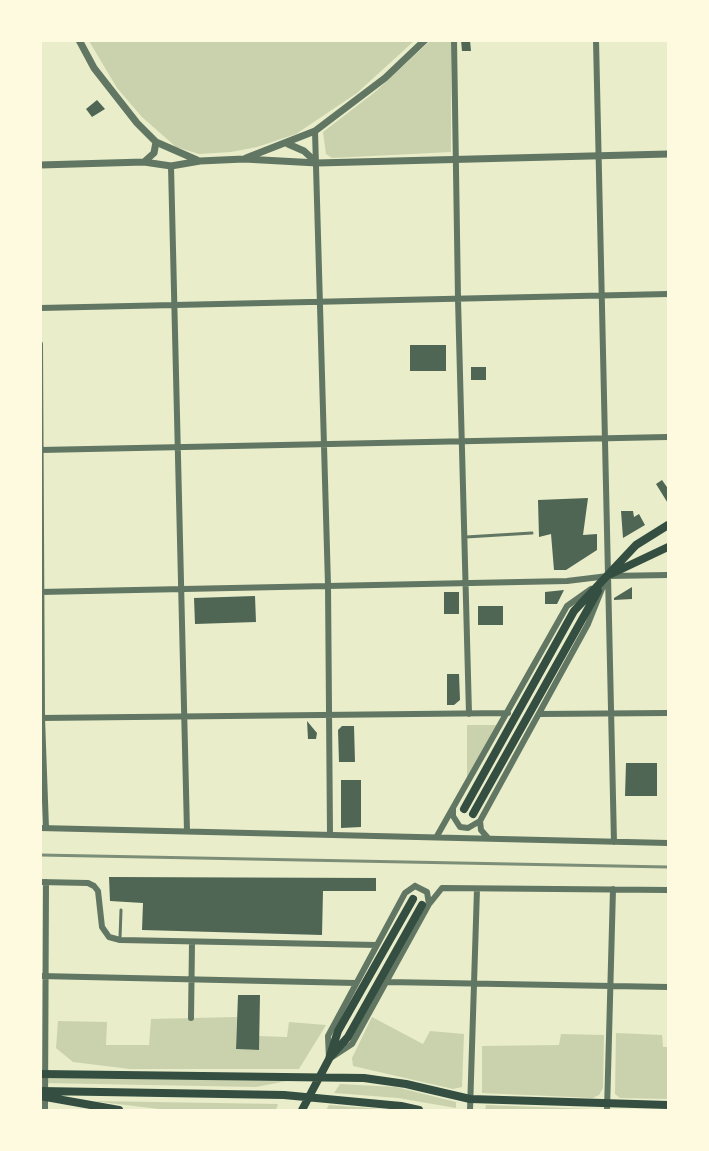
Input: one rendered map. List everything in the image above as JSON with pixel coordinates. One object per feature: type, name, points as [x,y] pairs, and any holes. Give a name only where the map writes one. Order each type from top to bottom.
[{"type":"main road","points":[[464,809],[574,612],[636,545],[669,525]]},
{"type":"main road","points":[[472,814],[608,576],[669,547]]},
{"type":"main road","points":[[302,1110],[329,1059],[338,1031],[413,899]]},
{"type":"main road","points":[[329,1059],[348,1037],[425,905]]},
{"type":"main road","points":[[43,1074],[320,1077],[384,1080],[470,1100],[608,1107],[669,1105]]},
{"type":"main road","points":[[43,1094],[309,1097],[401,1106],[419,1110]]},
{"type":"main road","points":[[43,1094],[119,1110]]},
{"type":"street","points":[[79,40],[113,94],[156,142],[200,161]]},
{"type":"street","points":[[244,159],[288,144],[315,131],[377,84],[425,40]]},
{"type":"street","points":[[454,40],[458,298],[470,714]]},
{"type":"street","points":[[596,40],[614,842]]},
{"type":"street","points":[[315,131],[322,445],[328,585],[327,715],[330,836]]},
{"type":"street","points":[[144,162],[154,153],[156,142]]},
{"type":"street","points":[[288,144],[304,151],[317,163]]},
{"type":"street","points":[[40,165],[144,162],[171,166],[200,161],[244,159],[317,163],[669,154]]},
{"type":"street","points":[[171,166],[187,831]]},
{"type":"street","points":[[40,308],[669,294]]},
{"type":"street","points":[[40,344],[43,828],[669,843]]},
{"type":"street","points":[[42,450],[669,437]]},
{"type":"street","points":[[42,592],[567,581],[608,576],[669,575]]},
{"type":"street","points":[[437,836],[567,606],[608,576]]},
{"type":"street","points":[[453,809],[453,816],[460,826],[468,828],[480,821],[588,624],[608,576]]},
{"type":"street","points":[[539,714],[669,712]]},
{"type":"street","points":[[41,718],[508,713]]},
{"type":"street","points":[[480,821],[481,830],[488,838]]},
{"type":"street","points":[[45,1110],[43,1094],[43,882],[88,883],[94,886],[98,891],[102,927],[109,937],[120,940],[377,945]]},
{"type":"street","points":[[415,886],[428,892],[425,905],[387,982],[352,1044],[329,1059],[328,1036],[409,889],[415,886]]},
{"type":"street","points":[[425,905],[442,888],[669,890]]},
{"type":"street","points":[[470,1110],[477,889]]},
{"type":"street","points":[[608,1107],[613,889]]},
{"type":"street","points":[[191,1018],[192,943]]},
{"type":"street","points":[[43,976],[356,983]]},
{"type":"street","points":[[387,982],[669,987]]},
{"type":"lane","points":[[466,537],[532,533]]},
{"type":"lane","points":[[120,940],[121,910]]},
{"type":"green space","points":[[89,41],[414,41],[357,93],[296,134],[257,147],[231,152],[199,154],[176,147],[142,117],[117,88]]},
{"type":"green space","points":[[430,41],[451,41],[451,152],[332,158],[326,154],[323,132],[375,92]]},
{"type":"green space","points":[[467,725],[497,725],[467,781]]},
{"type":"green space","points":[[237,1017],[236,1049],[258,1050],[259,1036],[287,1037],[289,1022],[326,1025],[299,1069],[130,1069],[73,1062],[56,1048],[58,1021],[107,1022],[106,1045],[149,1045],[151,1019]]},
{"type":"green space","points":[[372,1017],[423,1044],[430,1031],[464,1034],[462,1087],[453,1089],[353,1066],[352,1058]]},
{"type":"green space","points":[[616,1033],[662,1035],[663,1047],[668,1047],[668,1099],[620,1098],[615,1094]]},
{"type":"green space","points":[[561,1034],[604,1035],[603,1088],[599,1095],[593,1098],[482,1093],[482,1046],[559,1045]]},
{"type":"green space","points":[[41,1078],[287,1081],[256,1087],[41,1083]]},
{"type":"green space","points":[[340,1084],[396,1087],[456,1102],[456,1108],[398,1098],[334,1093]]},
{"type":"green space","points":[[92,1101],[278,1104],[276,1110],[214,1110],[159,1109]]},
{"type":"green space","points":[[329,1105],[396,1110],[326,1110]]},
{"type":"green space","points":[[486,1105],[590,1109],[590,1110],[485,1110]]},
{"type":"building","points":[[461,40],[470,40],[471,51],[462,51]]},
{"type":"building","points":[[97,100],[105,109],[92,117],[86,109]]},
{"type":"building","points":[[410,345],[446,345],[446,371],[410,371]]},
{"type":"building","points":[[471,367],[486,367],[486,380],[471,380]]},
{"type":"building","points":[[662,480],[669,490],[669,505],[656,484]]},
{"type":"building","points":[[588,498],[583,535],[597,534],[597,550],[566,570],[554,570],[551,534],[539,537],[538,500]]},
{"type":"building","points":[[621,511],[633,511],[634,517],[639,514],[645,525],[623,538]]},
{"type":"building","points":[[632,587],[632,599],[614,600],[614,598]]},
{"type":"building","points":[[564,590],[557,604],[545,604],[545,592]]},
{"type":"building","points":[[444,592],[459,592],[459,614],[444,614]]},
{"type":"building","points":[[255,596],[256,622],[195,624],[194,598]]},
{"type":"building","points":[[478,606],[503,606],[503,625],[478,625]]},
{"type":"building","points":[[447,674],[459,674],[460,700],[454,705],[447,705]]},
{"type":"building","points":[[307,721],[317,733],[316,739],[308,739]]},
{"type":"building","points":[[342,726],[354,726],[355,762],[339,762],[338,730]]},
{"type":"building","points":[[626,763],[657,763],[657,796],[625,796]]},
{"type":"building","points":[[341,780],[361,780],[361,827],[341,828]]},
{"type":"building","points":[[109,877],[376,878],[376,891],[323,891],[322,935],[142,930],[143,903],[110,901]]},
{"type":"building","points":[[238,995],[260,995],[259,1050],[236,1049]]},
{"type":"railway","points":[[40,855],[668,867]]}]
